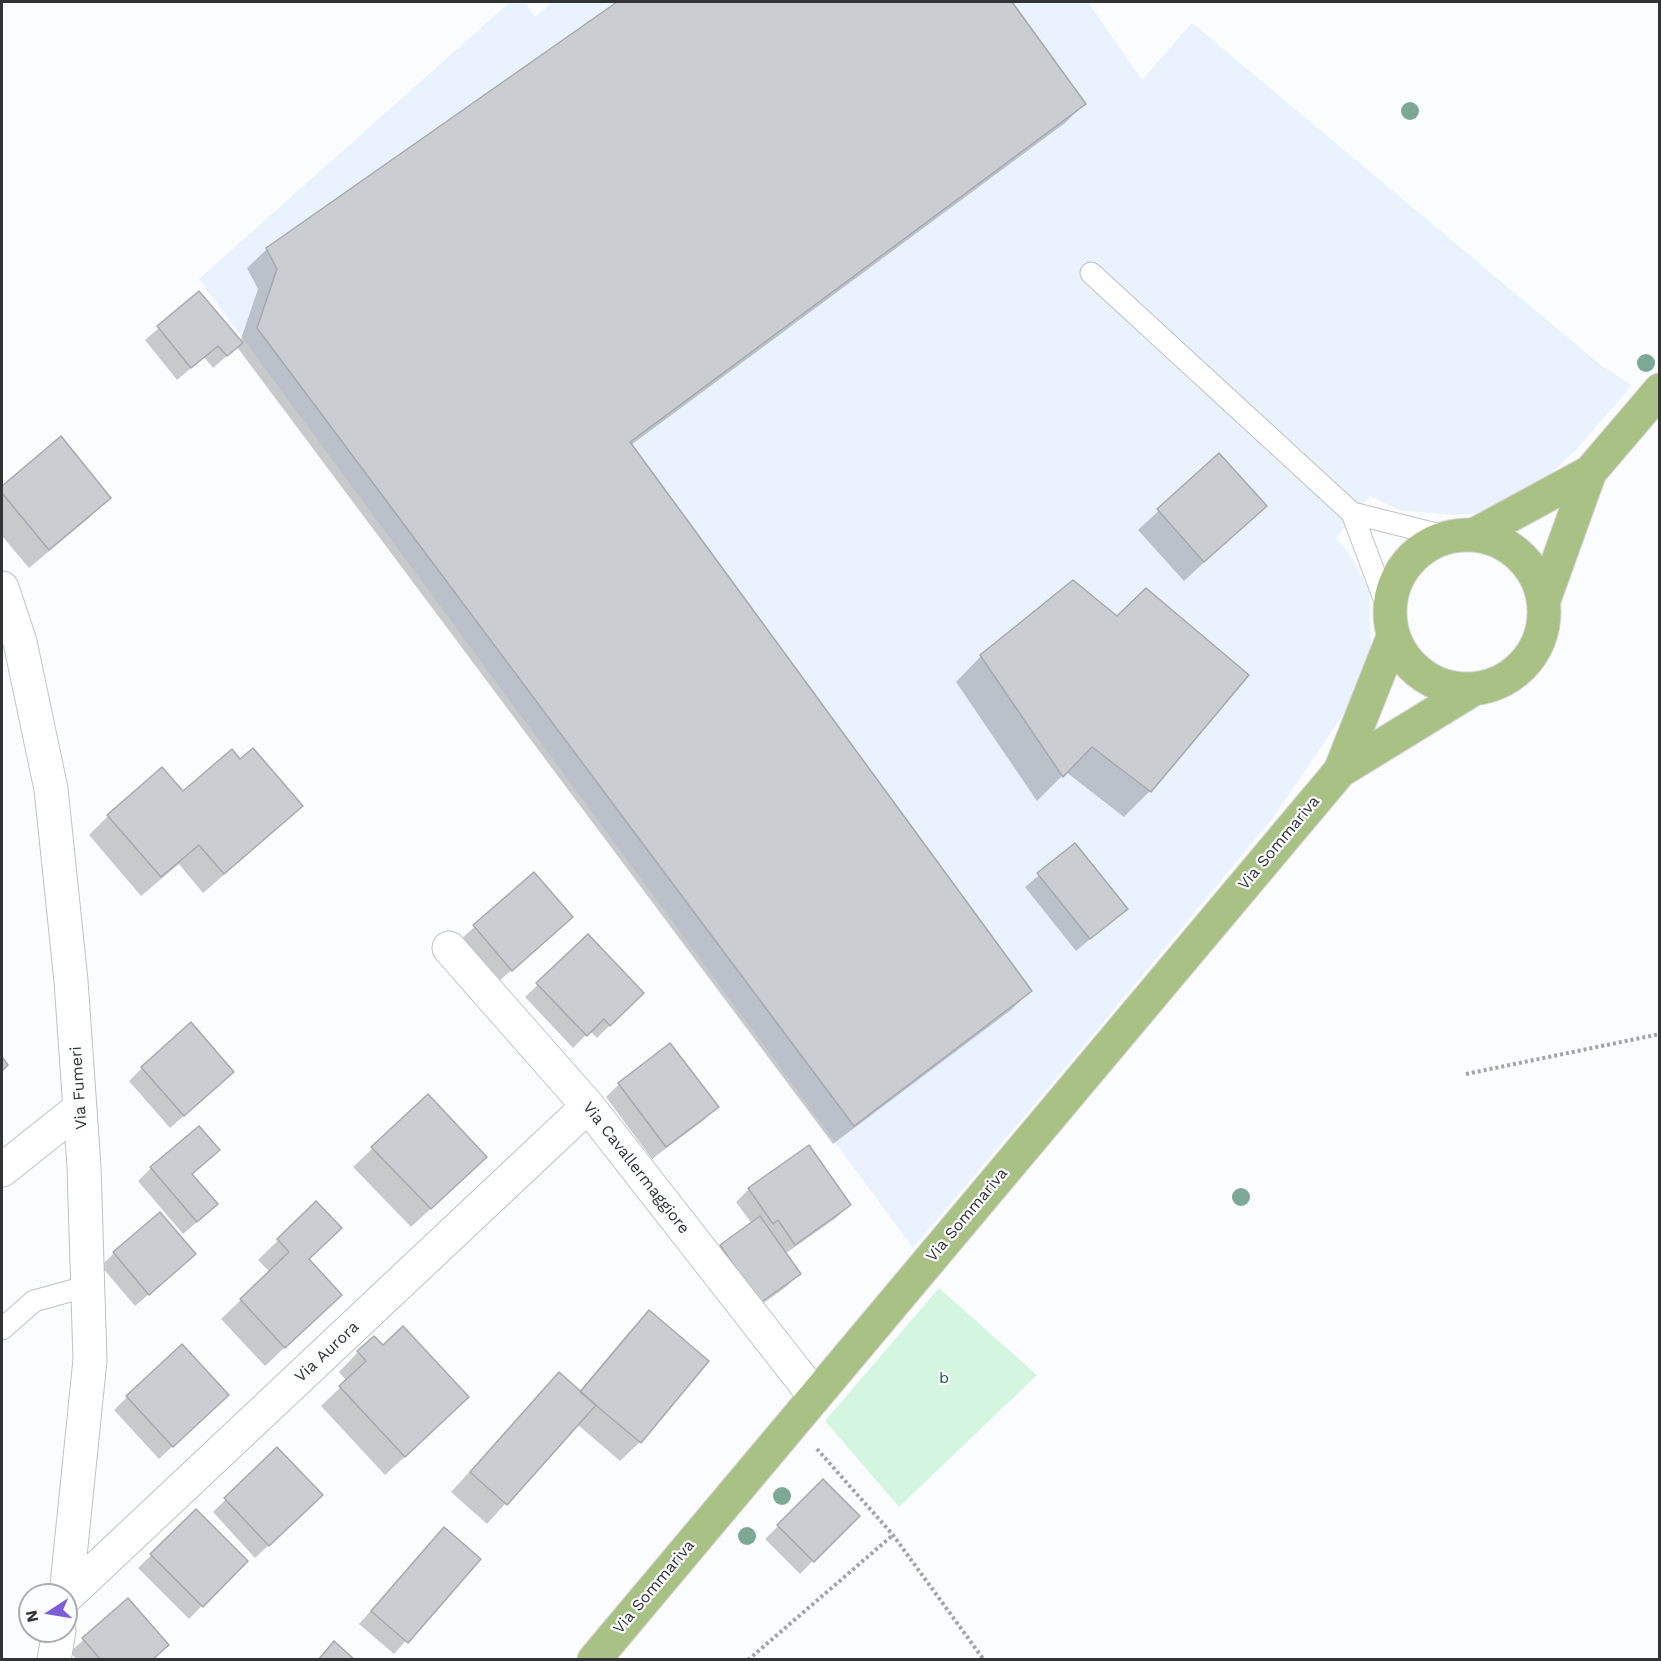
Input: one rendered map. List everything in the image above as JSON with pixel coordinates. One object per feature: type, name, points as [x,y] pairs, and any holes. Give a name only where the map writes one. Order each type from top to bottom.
[{"type":"main road","points":[[1590,472],[1461,536],[1425,547],[1406,564],[1393,586],[1391,625],[1405,660],[1424,678],[1447,688],[1472,690],[1498,684],[1519,670],[1534,650],[1543,626],[1544,600],[1590,472],[1659,390]]},
{"type":"main road","points":[[1461,536],[1499,542],[1520,556],[1535,576],[1544,600]]},
{"type":"main road","name":"Via Sommariva","points":[[1340,771],[1391,625]]},
{"type":"main road","name":"Via Sommariva","points":[[594,1659],[1340,771],[1472,690]]},
{"type":"street","name":"Via Fumeri","points":[[2,588],[20,642],[51,789],[71,981],[80,1108],[90,1360],[67,1583]]},
{"type":"street","name":"Via Cavallermaggiore","points":[[449,948],[588,1106],[814,1395]]},
{"type":"street","name":"Via Aurora","points":[[78,1585],[588,1106]]},
{"type":"street","points":[[2,1170],[80,1108]]},
{"type":"street","points":[[54,1659],[57,1643]]},
{"type":"lane","points":[[1091,273],[1352,513],[1391,625]]},
{"type":"lane","points":[[1352,513],[1461,536]]},
{"type":"lane","points":[[2,1329],[34,1301],[88,1286]]},
{"type":"path","points":[[1466,1074],[1659,1034]]},
{"type":"path","points":[[793,1421],[893,1535],[984,1659]]},
{"type":"path","points":[[748,1659],[893,1535]]},
{"type":"shaded area","points":[[510,2],[524,2],[535,17],[553,2],[1088,2],[1142,80],[1192,23],[1603,367],[1632,385],[1576,450],[1526,496],[1496,512],[1452,515],[1399,510],[1370,496],[1336,538],[1349,554],[1369,590],[1371,652],[1349,706],[1272,819],[913,1248],[199,279]]},
{"type":"green space","name":"b","points":[[939,1288],[1037,1375],[899,1507],[825,1421]]},
{"type":"building","points":[[617,2],[1012,2],[1086,104],[630,442],[1032,991],[854,1126],[257,328],[277,269],[266,248]]},
{"type":"building","points":[[199,291],[243,343],[227,356],[218,346],[191,368],[157,326]]},
{"type":"building","points":[[61,436],[111,498],[49,550],[2,493],[2,486]]},
{"type":"building","points":[[1219,453],[1267,506],[1204,562],[1157,509]]},
{"type":"building","points":[[1073,580],[1117,616],[1146,588],[1249,675],[1151,792],[1092,747],[1063,777],[980,655]]},
{"type":"building","points":[[253,748],[303,806],[224,874],[199,845],[161,877],[107,815],[162,767],[183,791],[232,749],[240,759]]},
{"type":"building","points":[[1075,843],[1128,909],[1090,939],[1037,873]]},
{"type":"building","points":[[534,872],[573,917],[512,971],[473,925]]},
{"type":"building","points":[[588,934],[644,993],[610,1026],[604,1019],[587,1036],[536,983]]},
{"type":"building","points":[[191,1022],[234,1072],[184,1116],[141,1067]]},
{"type":"building","points":[[670,1043],[719,1107],[666,1147],[618,1083]]},
{"type":"building","points":[[2,1057],[8,1065],[2,1071]]},
{"type":"building","points":[[428,1094],[487,1157],[431,1209],[371,1147]]},
{"type":"building","points":[[199,1126],[220,1150],[192,1174],[218,1204],[197,1222],[150,1167]]},
{"type":"building","points":[[809,1145],[851,1205],[795,1245],[778,1220],[773,1224],[748,1188]]},
{"type":"building","points":[[316,1201],[342,1228],[309,1259],[342,1295],[285,1348],[240,1299],[289,1252],[277,1239]]},
{"type":"building","points":[[160,1212],[196,1254],[149,1295],[113,1252]]},
{"type":"building","points":[[760,1216],[801,1274],[760,1303],[720,1245]]},
{"type":"building","points":[[649,1310],[709,1361],[641,1443],[580,1392]]},
{"type":"building","points":[[403,1326],[469,1397],[405,1457],[339,1386],[366,1361],[357,1351],[374,1336],[383,1345]]},
{"type":"building","points":[[182,1344],[229,1395],[173,1447],[126,1396]]},
{"type":"building","points":[[559,1372],[596,1405],[507,1505],[470,1472]]},
{"type":"building","points":[[277,1447],[323,1495],[269,1546],[224,1498]]},
{"type":"building","points":[[823,1479],[860,1516],[814,1562],[777,1525]]},
{"type":"building","points":[[196,1509],[248,1561],[203,1607],[150,1554]]},
{"type":"building","points":[[444,1527],[481,1559],[408,1643],[371,1611]]},
{"type":"building","points":[[128,1598],[169,1645],[152,1660],[101,1660],[82,1638]]},
{"type":"building","points":[[334,1641],[355,1660],[318,1660]]}]
